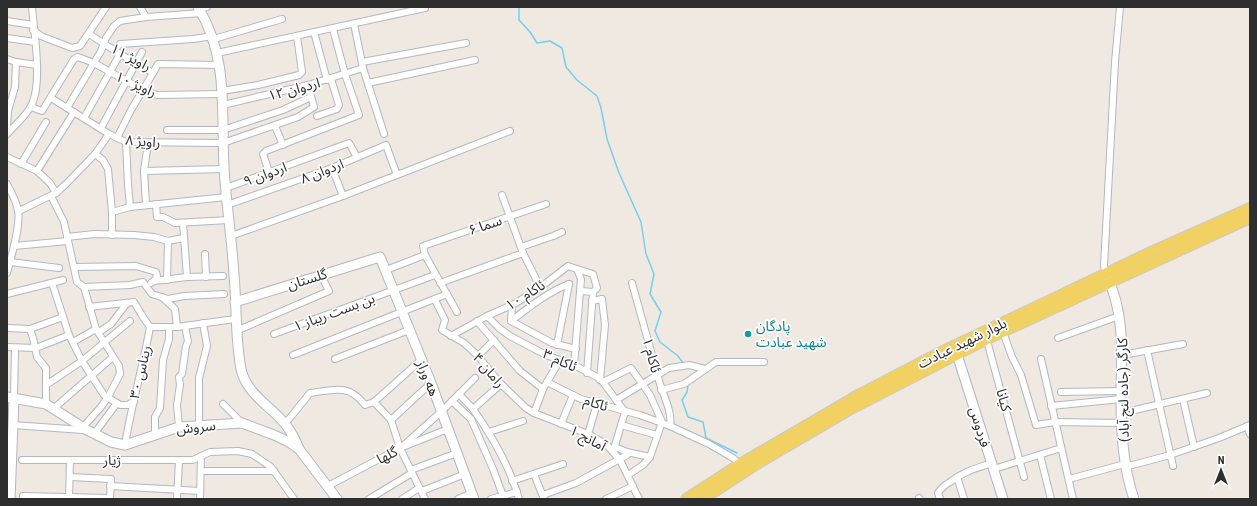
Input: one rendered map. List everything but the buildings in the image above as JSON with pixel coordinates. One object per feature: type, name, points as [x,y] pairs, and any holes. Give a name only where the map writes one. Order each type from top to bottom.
[{"type":"main road","name":"بلوار شهید عبادت","points":[[686,499],[740,464],[847,406],[956,350],[1108,278],[1250,208]]},
{"type":"main road","name":"بلوار شهید عبادت","points":[[986,336],[1003,332],[1108,278],[1250,218]]},
{"type":"main road","name":"بلوار شهید عبادت","points":[[703,499],[847,406]]},
{"type":"street","points":[[7,134],[31,106],[36,94],[37,65],[32,7]]},
{"type":"street","points":[[7,21],[33,28],[41,36],[72,48],[80,46],[106,7]]},
{"type":"street","points":[[140,7],[146,17]]},
{"type":"street","points":[[1108,278],[1104,266],[1115,62],[1120,7]]},
{"type":"street","points":[[217,53],[426,8]]},
{"type":"street","points":[[67,108],[102,52],[104,43],[114,26],[120,21],[202,9],[213,37],[220,65],[226,196],[234,276],[236,331],[242,370],[246,382],[261,401],[285,424],[294,438],[298,450]]},
{"type":"street","points":[[114,50],[120,44],[213,37],[282,19]]},
{"type":"street","points":[[354,24],[362,65],[384,134]]},
{"type":"street","points":[[270,172],[263,154],[266,151],[359,115],[345,74],[333,29]]},
{"type":"street","points":[[314,32],[339,105],[337,109],[317,116]]},
{"type":"street","name":"راویژ ۱۱","points":[[89,34],[153,73],[158,64],[220,65]]},
{"type":"street","name":"راویژ ۱۰","points":[[50,98],[74,59],[78,57],[94,63],[128,80],[143,90],[157,95],[222,93],[299,74],[302,72],[297,36]]},
{"type":"street","points":[[7,38],[35,42]]},
{"type":"street","name":"اردوان ۱۲","points":[[223,105],[308,86],[345,74],[362,65],[466,43]]},
{"type":"street","points":[[100,128],[128,80],[142,52]]},
{"type":"street","points":[[84,118],[120,54]]},
{"type":"street","points":[[7,58],[16,62],[37,65]]},
{"type":"street","points":[[368,83],[475,60]]},
{"type":"street","points":[[7,128],[9,98],[15,87],[16,62]]},
{"type":"street","points":[[117,138],[153,73]]},
{"type":"street","points":[[167,130],[223,130],[283,110],[311,97],[308,86]]},
{"type":"street","name":"راویژ ۸","points":[[50,98],[109,134],[126,142],[223,143],[298,118],[314,107],[311,97]]},
{"type":"street","points":[[31,106],[42,111],[50,98]]},
{"type":"street","points":[[37,171],[74,112]]},
{"type":"street","points":[[21,164],[46,122]]},
{"type":"street","points":[[274,126],[283,145]]},
{"type":"street","points":[[231,236],[343,196],[510,131]]},
{"type":"street","points":[[18,211],[54,194],[68,183],[95,154],[109,134]]},
{"type":"street","points":[[126,142],[130,207]]},
{"type":"street","points":[[146,205],[144,171],[148,143]]},
{"type":"street","name":"اردوان ۹","points":[[226,196],[270,172],[349,143],[357,157]]},
{"type":"street","name":"اردوان ۸","points":[[226,196],[332,168],[386,145],[397,175]]},
{"type":"street","points":[[95,154],[103,160],[108,169],[112,212],[112,234]]},
{"type":"street","points":[[7,157],[37,171],[50,183],[64,222],[77,282],[84,287],[130,286],[143,282],[152,294],[168,299],[184,296],[224,294]]},
{"type":"street","points":[[144,171],[224,168]]},
{"type":"street","points":[[332,168],[343,196]]},
{"type":"street","points":[[7,184],[18,211],[18,224],[7,272]]},
{"type":"street","points":[[502,195],[522,250],[540,287]]},
{"type":"street","points":[[112,212],[130,207],[226,196]]},
{"type":"street","points":[[156,204],[158,217],[163,217],[175,223],[229,220]]},
{"type":"street","name":"سما ۶","points":[[424,255],[423,246],[546,204]]},
{"type":"street","points":[[183,223],[187,277]]},
{"type":"street","points":[[440,283],[562,232]]},
{"type":"street","points":[[14,246],[94,234],[154,237],[168,241],[184,238]]},
{"type":"street","points":[[168,241],[168,280]]},
{"type":"street","points":[[204,254],[206,277]]},
{"type":"street","points":[[386,270],[424,255],[456,312]]},
{"type":"street","name":"گلستان","points":[[235,302],[380,257]]},
{"type":"street","name":"هه وراز","points":[[380,257],[442,411],[473,496]]},
{"type":"street","points":[[9,259],[59,268]]},
{"type":"street","points":[[74,267],[136,266],[151,269],[156,272],[157,276],[154,281],[147,286]]},
{"type":"street","name":"ئاکام ۱۰","points":[[451,336],[477,321],[512,305],[540,287],[568,266],[577,269]]},
{"type":"street","points":[[574,365],[582,279],[577,269]]},
{"type":"street","points":[[577,269],[592,274],[597,285],[597,288],[593,292],[587,373]]},
{"type":"street","points":[[236,331],[329,291],[321,275]]},
{"type":"street","name":"بن بست ریباز ۱","points":[[274,334],[435,275]]},
{"type":"street","points":[[154,281],[187,277],[223,276]]},
{"type":"street","name":"کارگر (جاده لنج آباد)","points":[[1108,278],[1120,316],[1122,335],[1120,395],[1125,465],[1134,499]]},
{"type":"street","points":[[7,294],[63,280]]},
{"type":"street","points":[[52,283],[69,335],[82,361],[104,395],[120,405],[128,405],[134,401]]},
{"type":"street","name":"ئاکام ۱","points":[[632,283],[661,390],[672,418],[670,426]]},
{"type":"street","points":[[511,321],[531,306],[569,284],[557,345]]},
{"type":"street","points":[[84,287],[89,307],[98,330],[119,366],[120,374],[88,430]]},
{"type":"street","points":[[581,291],[593,292]]},
{"type":"street","points":[[293,355],[447,294]]},
{"type":"street","points":[[161,296],[176,309],[177,327]]},
{"type":"street","points":[[592,301],[602,299],[605,325],[601,381],[631,368],[650,395],[662,422],[650,457],[643,465],[628,474]]},
{"type":"street","name":"رامان ۴","points":[[435,300],[445,320],[442,330],[464,343],[478,356],[501,384],[526,408],[534,413]]},
{"type":"street","points":[[566,301],[592,308]]},
{"type":"street","name":"ریناس ۳۰","points":[[125,446],[129,421],[150,327],[134,302],[127,303]]},
{"type":"street","points":[[89,307],[127,303]]},
{"type":"street","points":[[73,342],[111,324],[127,303]]},
{"type":"street","points":[[511,321],[512,305]]},
{"type":"street","name":"ئاکام ۳","points":[[487,316],[510,336],[546,355],[574,365],[601,381],[625,412]]},
{"type":"street","points":[[1058,338],[1120,316]]},
{"type":"street","points":[[7,328],[30,329],[63,317]]},
{"type":"street","points":[[150,327],[177,327],[235,319]]},
{"type":"street","points":[[46,385],[82,361],[130,321]]},
{"type":"street","points":[[477,321],[520,371],[544,389]]},
{"type":"street","points":[[511,321],[557,345],[576,349]]},
{"type":"street","points":[[199,425],[199,378],[207,346],[203,323]]},
{"type":"street","points":[[178,427],[177,404],[180,384],[179,377],[182,374],[188,341],[186,326]]},
{"type":"street","points":[[155,434],[155,417],[160,408],[163,360],[169,339],[169,327]]},
{"type":"street","points":[[30,329],[36,348],[37,357],[46,368],[46,385],[50,406]]},
{"type":"street","points":[[335,358],[409,330]]},
{"type":"street","points":[[590,330],[604,330]]},
{"type":"street","points":[[1003,332],[1012,357],[1021,375],[1036,424],[1054,422],[1122,423]]},
{"type":"street","points":[[7,347],[36,348],[69,335]]},
{"type":"street","name":"کیانا","points":[[986,336],[1024,477]]},
{"type":"street","points":[[478,356],[494,340]]},
{"type":"street","points":[[1122,355],[1183,344]]},
{"type":"street","points":[[10,499],[13,425],[10,398],[15,348]]},
{"type":"street","name":"فردوس","points":[[956,350],[1003,499]]},
{"type":"street","points":[[1147,350],[1173,466]]},
{"type":"street","points":[[50,406],[92,376],[113,357]]},
{"type":"street","points":[[1041,359],[1054,422],[1073,499]]},
{"type":"street","points":[[285,424],[310,393],[340,389],[352,392],[365,404],[374,402],[421,360]]},
{"type":"street","points":[[534,413],[547,382],[560,360]]},
{"type":"street","points":[[661,390],[684,384],[716,362],[764,362]]},
{"type":"street","points":[[616,400],[669,368],[689,365],[706,369]]},
{"type":"street","points":[[400,448],[442,411],[475,378]]},
{"type":"street","name":"ئاکام","points":[[547,382],[581,399],[662,422],[709,444],[733,458],[740,464]]},
{"type":"street","points":[[391,420],[431,383]]},
{"type":"street","points":[[473,409],[501,384]]},
{"type":"street","points":[[1061,392],[1120,395]]},
{"type":"street","points":[[1122,412],[1207,393]]},
{"type":"street","points":[[460,394],[490,432],[519,499]]},
{"type":"street","points":[[561,424],[573,395]]},
{"type":"street","points":[[1051,406],[1120,395]]},
{"type":"street","points":[[10,398],[50,406],[88,430],[111,442],[125,446]]},
{"type":"street","points":[[1183,399],[1194,446]]},
{"type":"street","points":[[452,401],[471,419],[503,496]]},
{"type":"street","points":[[374,402],[391,420],[400,448],[425,499]]},
{"type":"street","points":[[13,425],[88,430],[117,403]]},
{"type":"street","points":[[223,404],[242,424]]},
{"type":"street","points":[[588,434],[597,404]]},
{"type":"street","points":[[625,412],[614,449],[650,457]]},
{"type":"street","name":"آمانج ۱","points":[[534,413],[588,434],[614,449],[628,474],[639,499]]},
{"type":"street","points":[[490,432],[523,421]]},
{"type":"street","name":"سروش","points":[[125,446],[178,427],[242,424],[284,439],[298,450],[337,499]]},
{"type":"street","points":[[621,425],[657,435]]},
{"type":"street","points":[[1069,479],[1170,455],[1219,438],[1248,425],[1250,434]]},
{"type":"street","name":"گلها","points":[[328,486],[400,448],[448,429]]},
{"type":"street","points":[[939,496],[940,489],[966,471],[1020,461],[1061,448]]},
{"type":"street","name":"ژیار","points":[[22,460],[193,460],[210,452],[238,451],[252,454],[274,471],[294,499]]},
{"type":"street","points":[[369,499],[411,471],[457,453]]},
{"type":"street","points":[[534,474],[543,497],[576,483],[627,455]]},
{"type":"street","points":[[1040,455],[1051,499]]},
{"type":"street","points":[[200,499],[201,456]]},
{"type":"street","points":[[69,498],[70,460]]},
{"type":"street","points":[[176,499],[180,460]]},
{"type":"street","points":[[512,481],[562,464]]},
{"type":"street","points":[[200,471],[274,471]]},
{"type":"street","points":[[402,499],[420,489],[464,474]]},
{"type":"street","points":[[23,496],[110,498],[110,479],[70,477]]},
{"type":"street","points":[[957,477],[964,499]]},
{"type":"street","points":[[110,486],[200,491]]},
{"type":"street","points":[[606,499],[633,486]]},
{"type":"street","points":[[491,499],[517,492]]},
{"type":"street","points":[[458,499],[473,496]]},
{"type":"waterway","points":[[519,7],[519,20],[530,32],[537,43],[550,41],[562,48],[566,67],[577,80],[597,96],[607,139],[619,173],[641,222],[646,254],[654,274],[650,294],[661,312],[655,331],[660,342],[678,356],[683,363]]},
{"type":"waterway","points":[[688,385],[687,392],[682,400],[688,417],[703,422],[706,438],[737,453]]},
{"type":"place","name":"پادگان شهید عبادت","points":[[748,334]]}]
